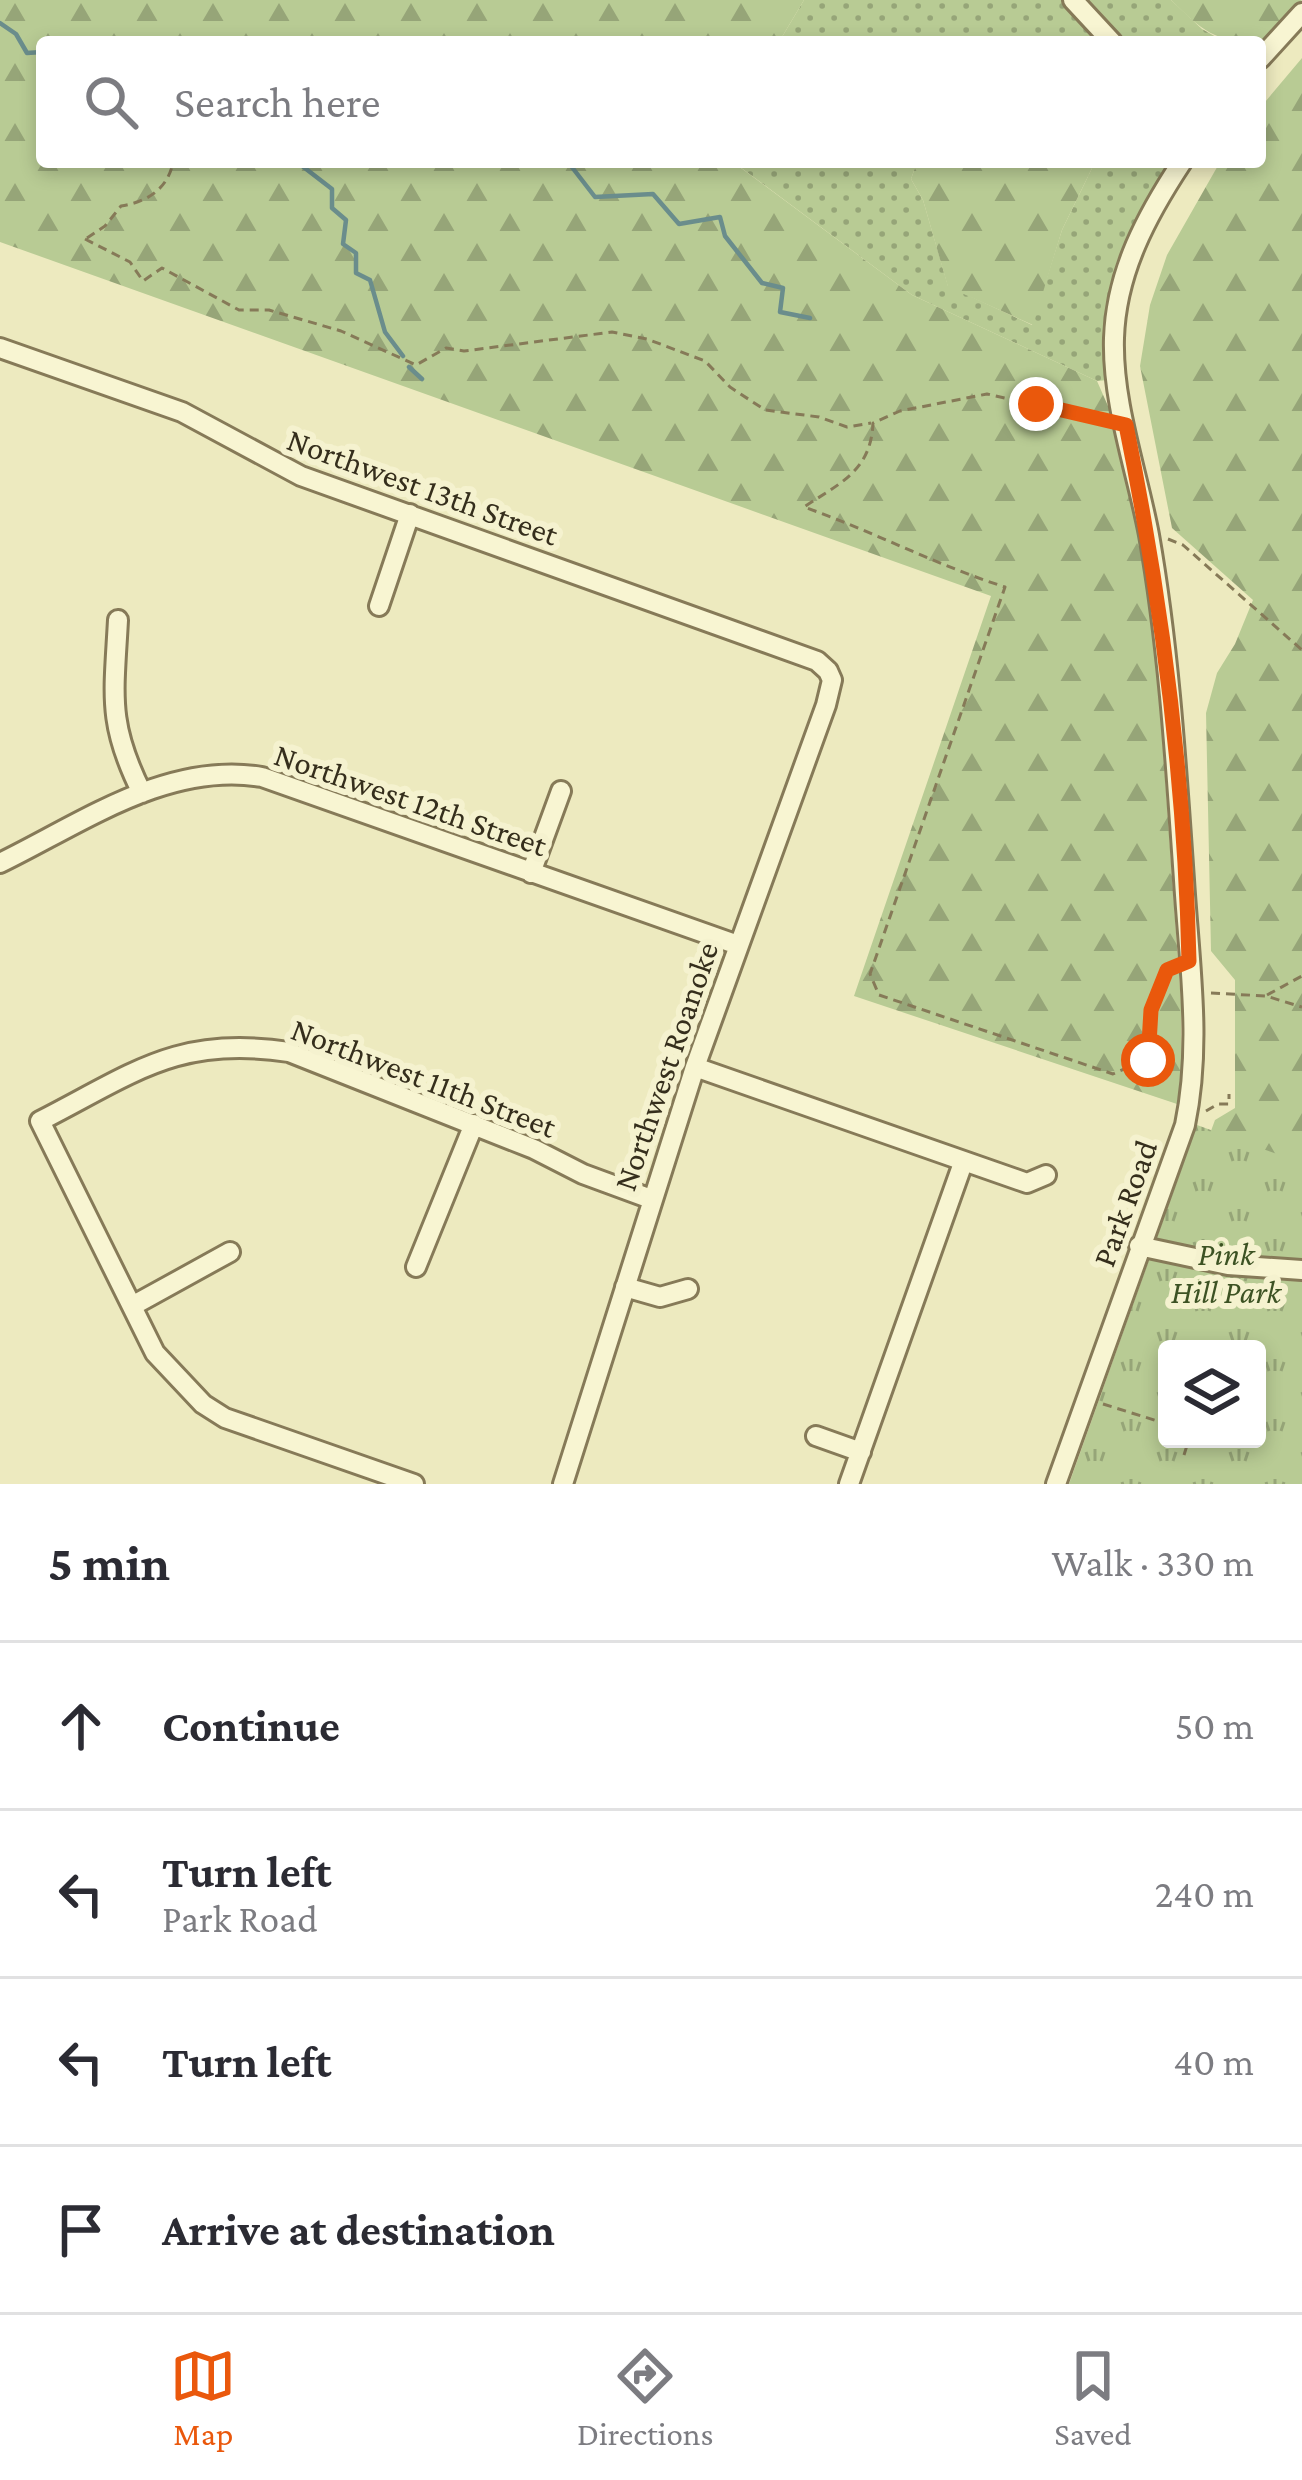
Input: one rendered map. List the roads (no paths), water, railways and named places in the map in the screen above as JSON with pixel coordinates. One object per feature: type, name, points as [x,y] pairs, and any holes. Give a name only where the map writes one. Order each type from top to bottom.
[{"type":"street","points":[[1072,0],[1106,36]]},
{"type":"street","points":[[1266,52],[1302,13]]},
{"type":"street","name":"Park Road","points":[[1056,1484],[1139,1246],[1194,1121],[1191,992],[1168,656],[1114,370],[1120,289],[1137,238],[1178,168]]},
{"type":"street","name":"Northwest 13th Street","points":[[0,348],[182,412],[301,476],[838,668]]},
{"type":"street","points":[[379,606],[410,514]]},
{"type":"street","points":[[118,620],[112,715],[125,760],[142,793]]},
{"type":"street","name":"Northwest Roanoke","points":[[563,1484],[694,1067],[838,668]]},
{"type":"street","name":"Northwest 12th Street","points":[[0,862],[142,793],[201,774],[231,772],[262,777],[739,945]]},
{"type":"street","points":[[531,873],[561,791]]},
{"type":"street","name":"Northwest 11th Street","points":[[132,1306],[40,1121],[161,1060],[219,1046],[289,1052],[651,1199]]},
{"type":"street","points":[[694,1067],[1028,1183],[1046,1175]]},
{"type":"street","points":[[416,1267],[474,1124]]},
{"type":"street","points":[[849,1484],[963,1163]]},
{"type":"street","points":[[1139,1246],[1205,1262],[1302,1270]]},
{"type":"street","points":[[230,1252],[132,1306],[155,1353],[175,1377],[225,1418],[414,1484]]},
{"type":"street","points":[[625,1287],[660,1298],[688,1289]]},
{"type":"street","points":[[816,1436],[861,1451]]},
{"type":"waterway","points":[[0,23],[16,34],[27,53],[36,52]]},
{"type":"waterway","points":[[305,168],[332,189],[332,208],[346,220],[343,244],[356,253],[356,273],[370,280],[385,332],[403,356]]},
{"type":"waterway","points":[[573,168],[595,197],[653,194],[679,224],[720,217],[725,236],[762,283],[783,288],[780,312],[810,318]]},
{"type":"waterway","points":[[409,367],[422,379]]},
{"type":"park label","name":"Pink Hill Park","points":[[1226,1272]]}]
